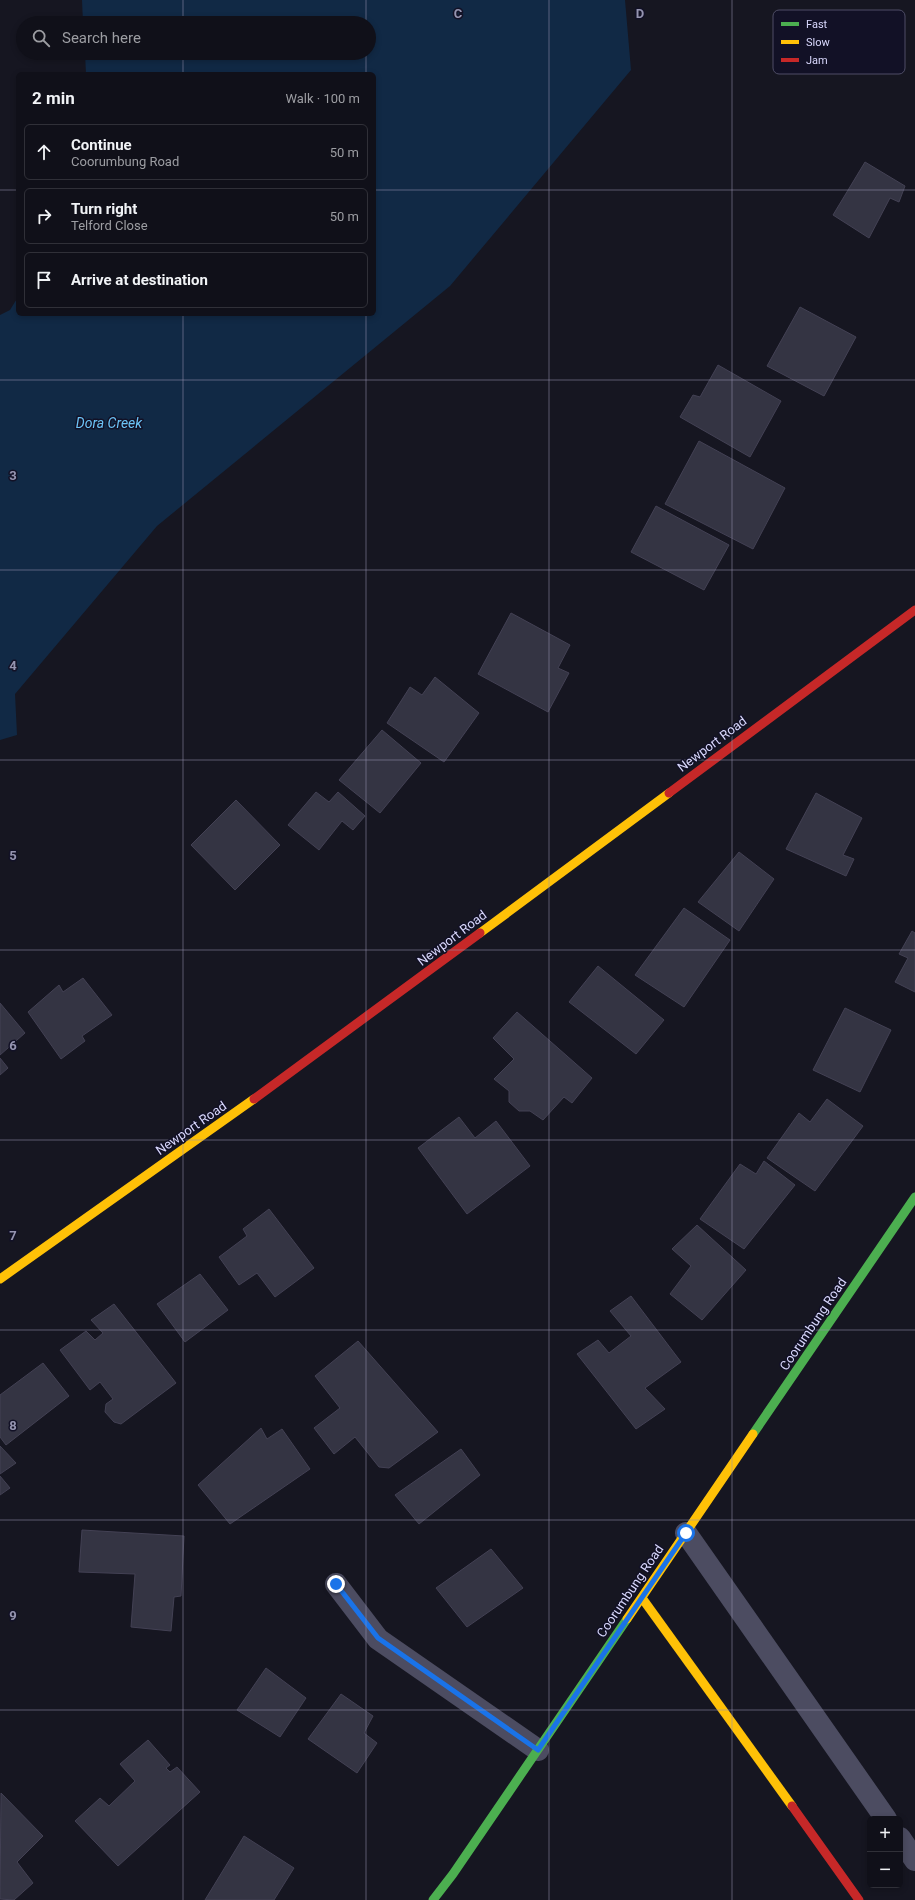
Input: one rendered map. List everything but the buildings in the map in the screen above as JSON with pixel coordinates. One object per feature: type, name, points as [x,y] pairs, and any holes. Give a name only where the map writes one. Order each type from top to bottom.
[{"type":"street","name":"Newport Road","points":[[0,1279],[315,1056],[915,610]]},
{"type":"street","name":"Coorumbung Road","points":[[433,1900],[453,1874],[915,1197]]},
{"type":"street","points":[[686,1533],[884,1816]]},
{"type":"street","points":[[336,1584],[378,1638],[538,1750]]},
{"type":"street","points":[[642,1598],[860,1900]]},
{"type":"street","points":[[903,1842],[915,1860]]},
{"type":"water","name":"Dora Creek","points":[[82,0],[625,0],[631,70],[450,286],[157,526],[15,694],[17,735],[0,740],[0,315],[10,310],[16,300],[16,316],[376,316],[376,72],[86,72],[85,60],[376,60],[376,16],[83,16]]},
{"type":"traffic: fast","points":[[753,1434],[915,1197]]},
{"type":"traffic: fast","points":[[433,1900],[453,1874],[627,1619]]},
{"type":"traffic: slow","points":[[480,933],[669,793]]},
{"type":"traffic: slow","points":[[0,1279],[254,1099]]},
{"type":"traffic: slow","points":[[627,1619],[753,1434]]},
{"type":"traffic: slow","points":[[642,1598],[792,1806]]},
{"type":"traffic: jam","points":[[669,793],[915,610]]},
{"type":"traffic: jam","points":[[254,1099],[480,933]]},
{"type":"traffic: jam","points":[[792,1806],[859,1900]]},
{"type":"route","points":[[336,1584],[378,1638],[538,1750],[686,1533]]}]
